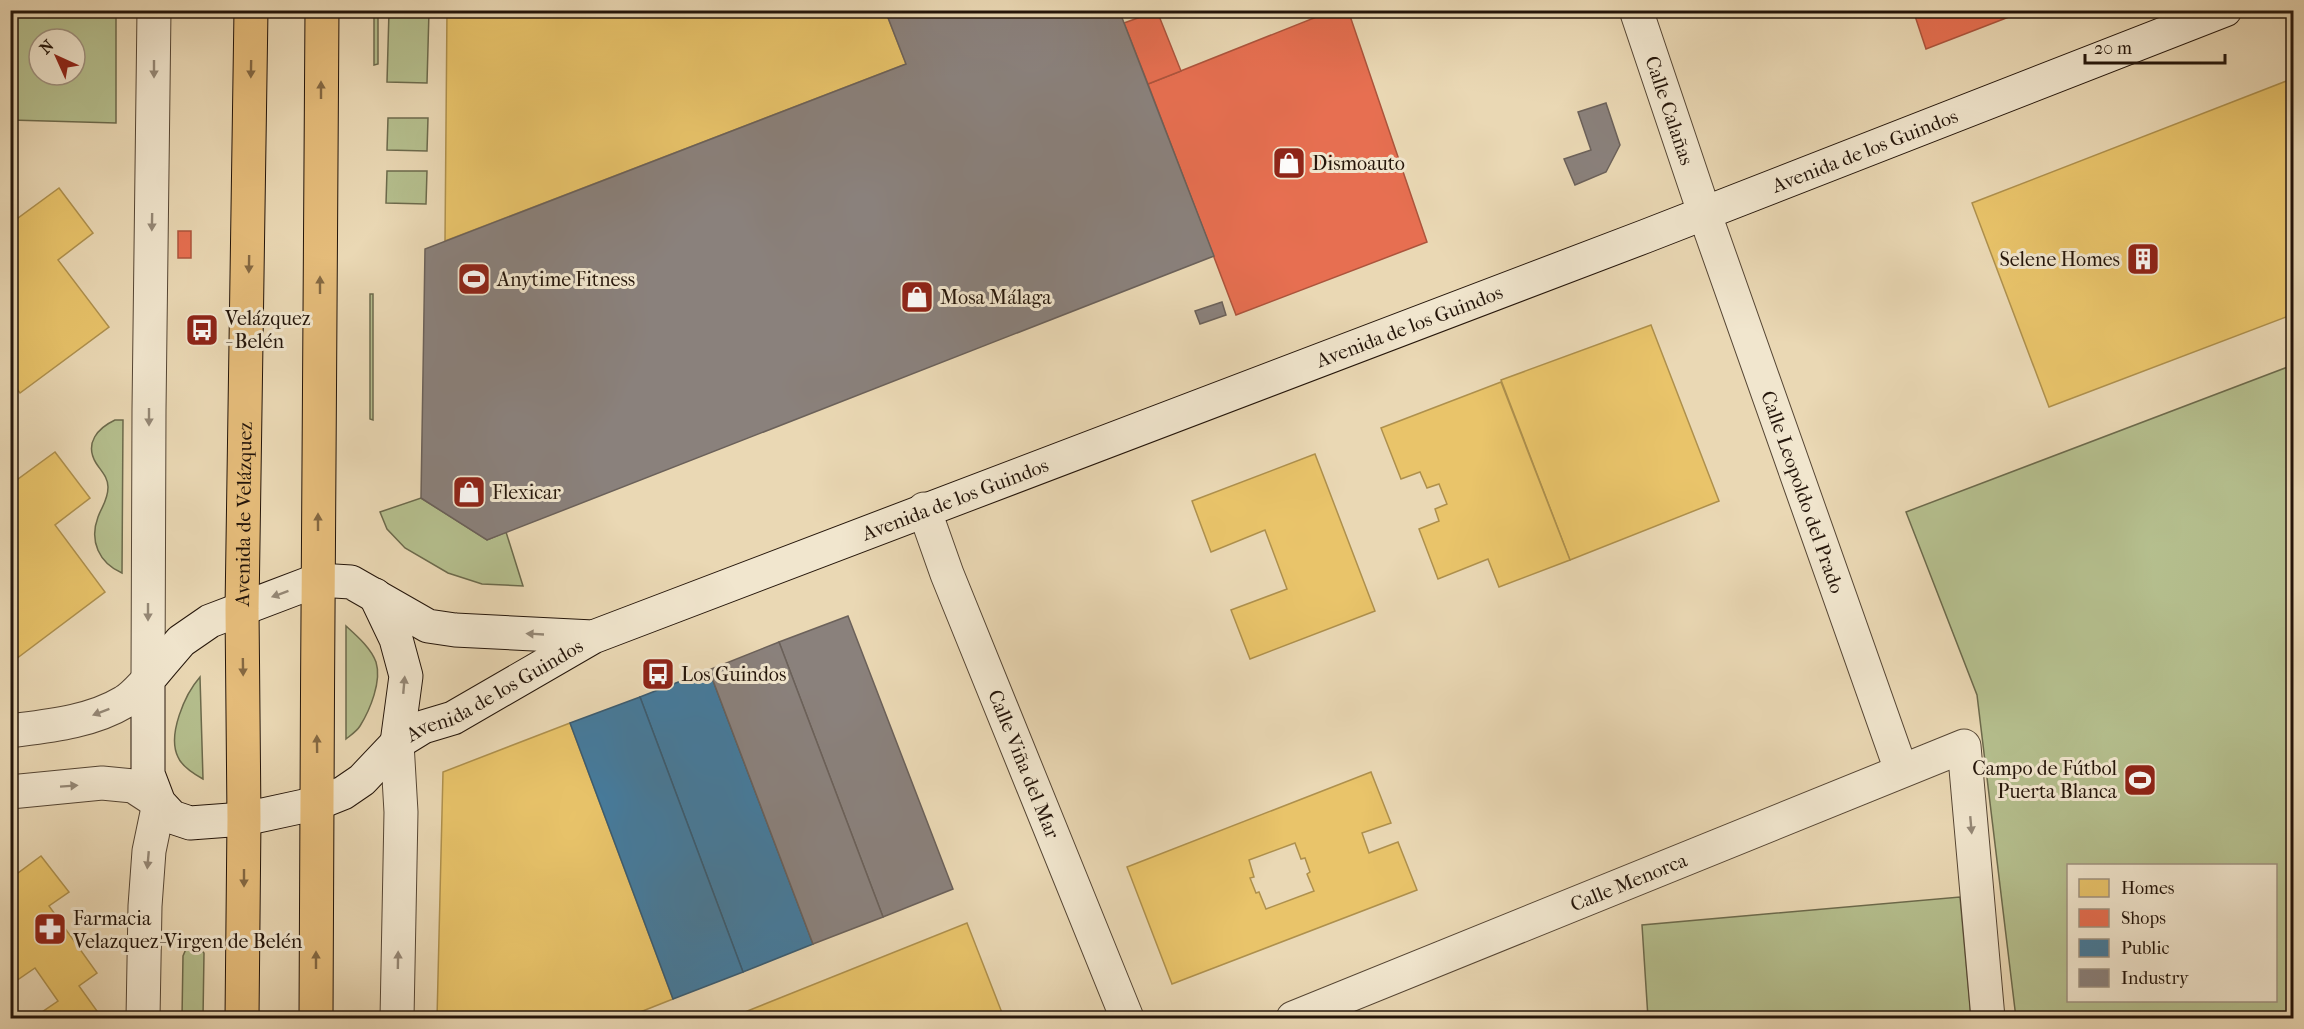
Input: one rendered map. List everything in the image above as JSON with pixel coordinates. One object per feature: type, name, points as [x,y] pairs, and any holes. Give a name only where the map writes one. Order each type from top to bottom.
[{"type":"main road","name":"Avenida de Velázquez","points":[[242,1018],[244,819],[242,609],[251,10]]},
{"type":"main road","points":[[316,1018],[322,10]]},
{"type":"street","points":[[143,1018],[146,884],[149,850],[159,803],[148,774],[154,10]]},
{"type":"street","name":"Calle Calañas","points":[[1636,10],[1704,212]]},
{"type":"street","name":"Avenida de los Guindos","points":[[10,792],[102,783],[133,786],[159,803],[172,817],[190,823],[244,819],[318,802],[343,793],[362,780],[397,743],[423,727],[453,718],[593,637],[2225,10]]},
{"type":"street","name":"Calle Leopoldo del Prado","points":[[1704,212],[1901,770]]},
{"type":"street","name":"Calle Viña del Mar","points":[[924,509],[947,574],[1127,1018]]},
{"type":"street","points":[[10,731],[98,715],[125,701],[148,680],[181,641],[210,621],[318,580]]},
{"type":"street","name":"Avenida de los Guindos","points":[[318,580],[351,582],[428,626],[455,630],[593,637]]},
{"type":"street","points":[[375,595],[396,639],[406,676],[397,743],[401,812],[397,1018]]},
{"type":"street","name":"Calle Menorca","points":[[1293,1018],[1964,746],[1988,1018]]},
{"type":"green space","points":[[11,10],[116,11],[116,123],[11,120]]},
{"type":"green space","points":[[374,11],[378,11],[378,64],[374,65]]},
{"type":"green space","points":[[389,11],[429,11],[427,83],[387,82]]},
{"type":"green space","points":[[388,118],[428,118],[427,151],[387,150]]},
{"type":"green space","points":[[387,171],[427,171],[426,204],[386,203]]},
{"type":"green space","points":[[370,294],[373,294],[373,420],[370,419]]},
{"type":"green space","points":[[2293,365],[2293,1018],[2016,1018],[1977,695],[1906,512]]},
{"type":"green space","points":[[115,420],[123,420],[122,573],[114,569],[102,557],[95,534],[98,517],[108,492],[108,483],[93,456],[92,443],[103,427]]},
{"type":"green space","points":[[421,498],[487,540],[506,532],[523,586],[482,584],[448,573],[405,548],[387,529],[380,512]]},
{"type":"green space","points":[[346,626],[371,652],[376,662],[377,678],[368,712],[359,728],[346,739]]},
{"type":"green space","points":[[200,677],[203,779],[182,764],[175,748],[179,715],[194,684]]},
{"type":"green space","points":[[1960,897],[1971,1018],[1648,1018],[1642,925]]},
{"type":"green space","points":[[192,946],[198,947],[204,953],[203,1018],[182,1018],[183,956],[186,949]]},
{"type":"building: Homes","points":[[447,10],[885,10],[906,64],[445,241]]},
{"type":"building: Homes","name":"Selene Homes","points":[[2294,78],[2294,314],[2049,407],[1972,203]]},
{"type":"building: Homes","points":[[59,188],[93,233],[58,260],[109,327],[20,393],[10,380],[10,224]]},
{"type":"building: Homes","points":[[1651,325],[1719,501],[1570,560],[1501,380]]},
{"type":"building: Homes","points":[[1501,382],[1570,560],[1499,587],[1488,559],[1438,579],[1419,529],[1439,521],[1435,509],[1447,504],[1439,484],[1427,488],[1420,472],[1401,479],[1381,428]]},
{"type":"building: Homes","points":[[55,452],[90,498],[55,525],[105,592],[16,659],[10,651],[10,485]]},
{"type":"building: Homes","points":[[1315,454],[1375,611],[1250,659],[1231,610],[1287,589],[1265,530],[1211,552],[1192,501]]},
{"type":"building: Homes","points":[[570,723],[673,999],[625,1018],[437,1018],[443,772]]},
{"type":"building: Homes","points":[[1371,772],[1391,823],[1362,833],[1369,853],[1398,842],[1417,890],[1172,984],[1127,867]],"holes":[[[1295,843],[1301,859],[1305,858],[1310,872],[1307,874],[1314,891],[1266,909],[1250,878],[1254,877],[1249,860]]]},
{"type":"building: Homes","points":[[41,856],[69,892],[49,906],[97,973],[79,986],[102,1018],[33,1018],[58,1001],[35,968],[10,985],[10,879]]},
{"type":"building: Homes","points":[[967,923],[1004,1018],[730,1018]]},
{"type":"building: Shops","name":"Dismoauto","points":[[1334,10],[1348,10],[1427,242],[1236,315],[1148,84]]},
{"type":"building: Shops","points":[[1913,10],[2027,10],[1926,49]]},
{"type":"building: Shops","points":[[1157,11],[1181,71],[1148,84],[1124,23]]},
{"type":"building: Shops","points":[[178,231],[191,231],[191,258],[178,258]]},
{"type":"building: Public","points":[[709,670],[813,944],[743,972],[640,697]]},
{"type":"building: Public","points":[[640,697],[743,972],[673,999],[570,723]]},
{"type":"building: Industry","points":[[885,10],[1119,10],[1214,256],[487,540],[421,498],[425,249],[906,64]]},
{"type":"building: Industry","points":[[1606,103],[1620,145],[1606,172],[1575,185],[1564,159],[1591,150],[1578,112]]},
{"type":"building: Industry","points":[[1222,302],[1226,315],[1200,324],[1195,311]]},
{"type":"building: Industry","points":[[848,616],[953,889],[883,917],[779,642]]},
{"type":"building: Industry","points":[[779,642],[883,917],[813,944],[709,670]]},
{"type":"place","name":"Dismoauto","points":[[1289,163]]},
{"type":"place","name":"Selene Homes","points":[[2143,259]]},
{"type":"place","name":"Anytime Fitness","points":[[474,279]]},
{"type":"place","name":"Mosa Málaga","points":[[917,297]]},
{"type":"place","name":"Velázquez - Belén","points":[[202,330]]},
{"type":"place","name":"Flexicar","points":[[469,492]]},
{"type":"place","name":"Los Guindos","points":[[658,674]]},
{"type":"place","name":"Campo de Fútbol Puerta Blanca","points":[[2140,780]]},
{"type":"place","name":"Farmacia Velazquez-Virgen de Belén","points":[[50,929]]}]
